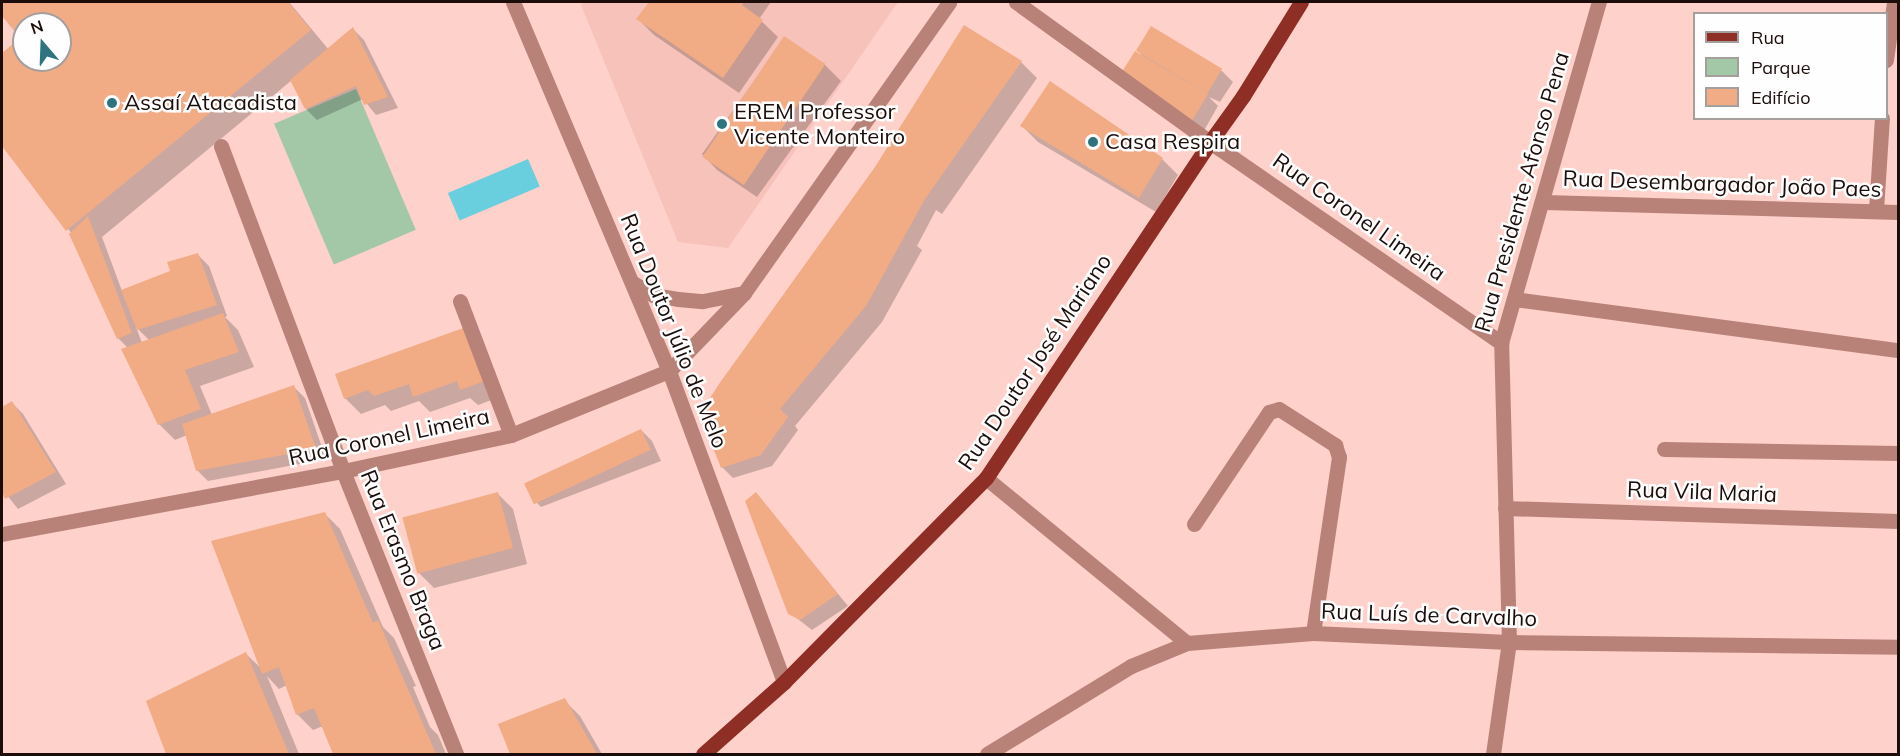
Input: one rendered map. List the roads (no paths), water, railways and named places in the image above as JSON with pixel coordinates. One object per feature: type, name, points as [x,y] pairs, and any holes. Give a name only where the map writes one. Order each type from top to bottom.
[{"type":"main road","name":"Rua Doutor José Mariano","points":[[704,754],[784,682],[986,478],[1210,142],[1244,96],[1301,2]]},
{"type":"street","name":"Rua Doutor Júlio de Melo","points":[[513,2],[669,371],[784,682]]},
{"type":"street","name":"Rua Coronel Limeira","points":[[2,534],[343,471],[511,435],[669,371],[744,293],[950,2]]},
{"type":"street","name":"Rua Coronel Limeira","points":[[1016,2],[1210,142],[1502,344]]},
{"type":"street","name":"Rua Presidente Afonso Pena","points":[[1493,754],[1509,642],[1502,344],[1599,2]]},
{"type":"street","points":[[1888,52],[1894,2]]},
{"type":"street","points":[[1876,210],[1882,120]]},
{"type":"street","name":"Rua Erasmo Braga","points":[[221,146],[343,471],[456,754]]},
{"type":"street","name":"Rua Desembargador João Paes","points":[[1544,202],[1899,212]]},
{"type":"street","points":[[633,283],[654,295],[678,300],[703,301],[744,293]]},
{"type":"street","points":[[1514,299],[1899,350]]},
{"type":"street","points":[[460,301],[511,435]]},
{"type":"street","points":[[1194,524],[1269,412],[1279,409],[1335,445],[1339,457],[1313,633]]},
{"type":"street","points":[[1664,449],[1899,453]]},
{"type":"street","points":[[986,478],[1188,643]]},
{"type":"street","name":"Rua Vila Maria","points":[[1505,508],[1899,521]]},
{"type":"street","name":"Rua Luís de Carvalho","points":[[987,754],[1131,666],[1188,643],[1313,633],[1509,642],[1899,647]]},
{"type":"water","points":[[528,159],[540,187],[460,221],[448,193]]},
{"type":"place","name":"Assaí Atacadista","points":[[112,103]]},
{"type":"place","name":"EREM Professor Vicente Monteiro","points":[[722,124]]},
{"type":"place","name":"Casa Respira","points":[[1093,142]]}]
